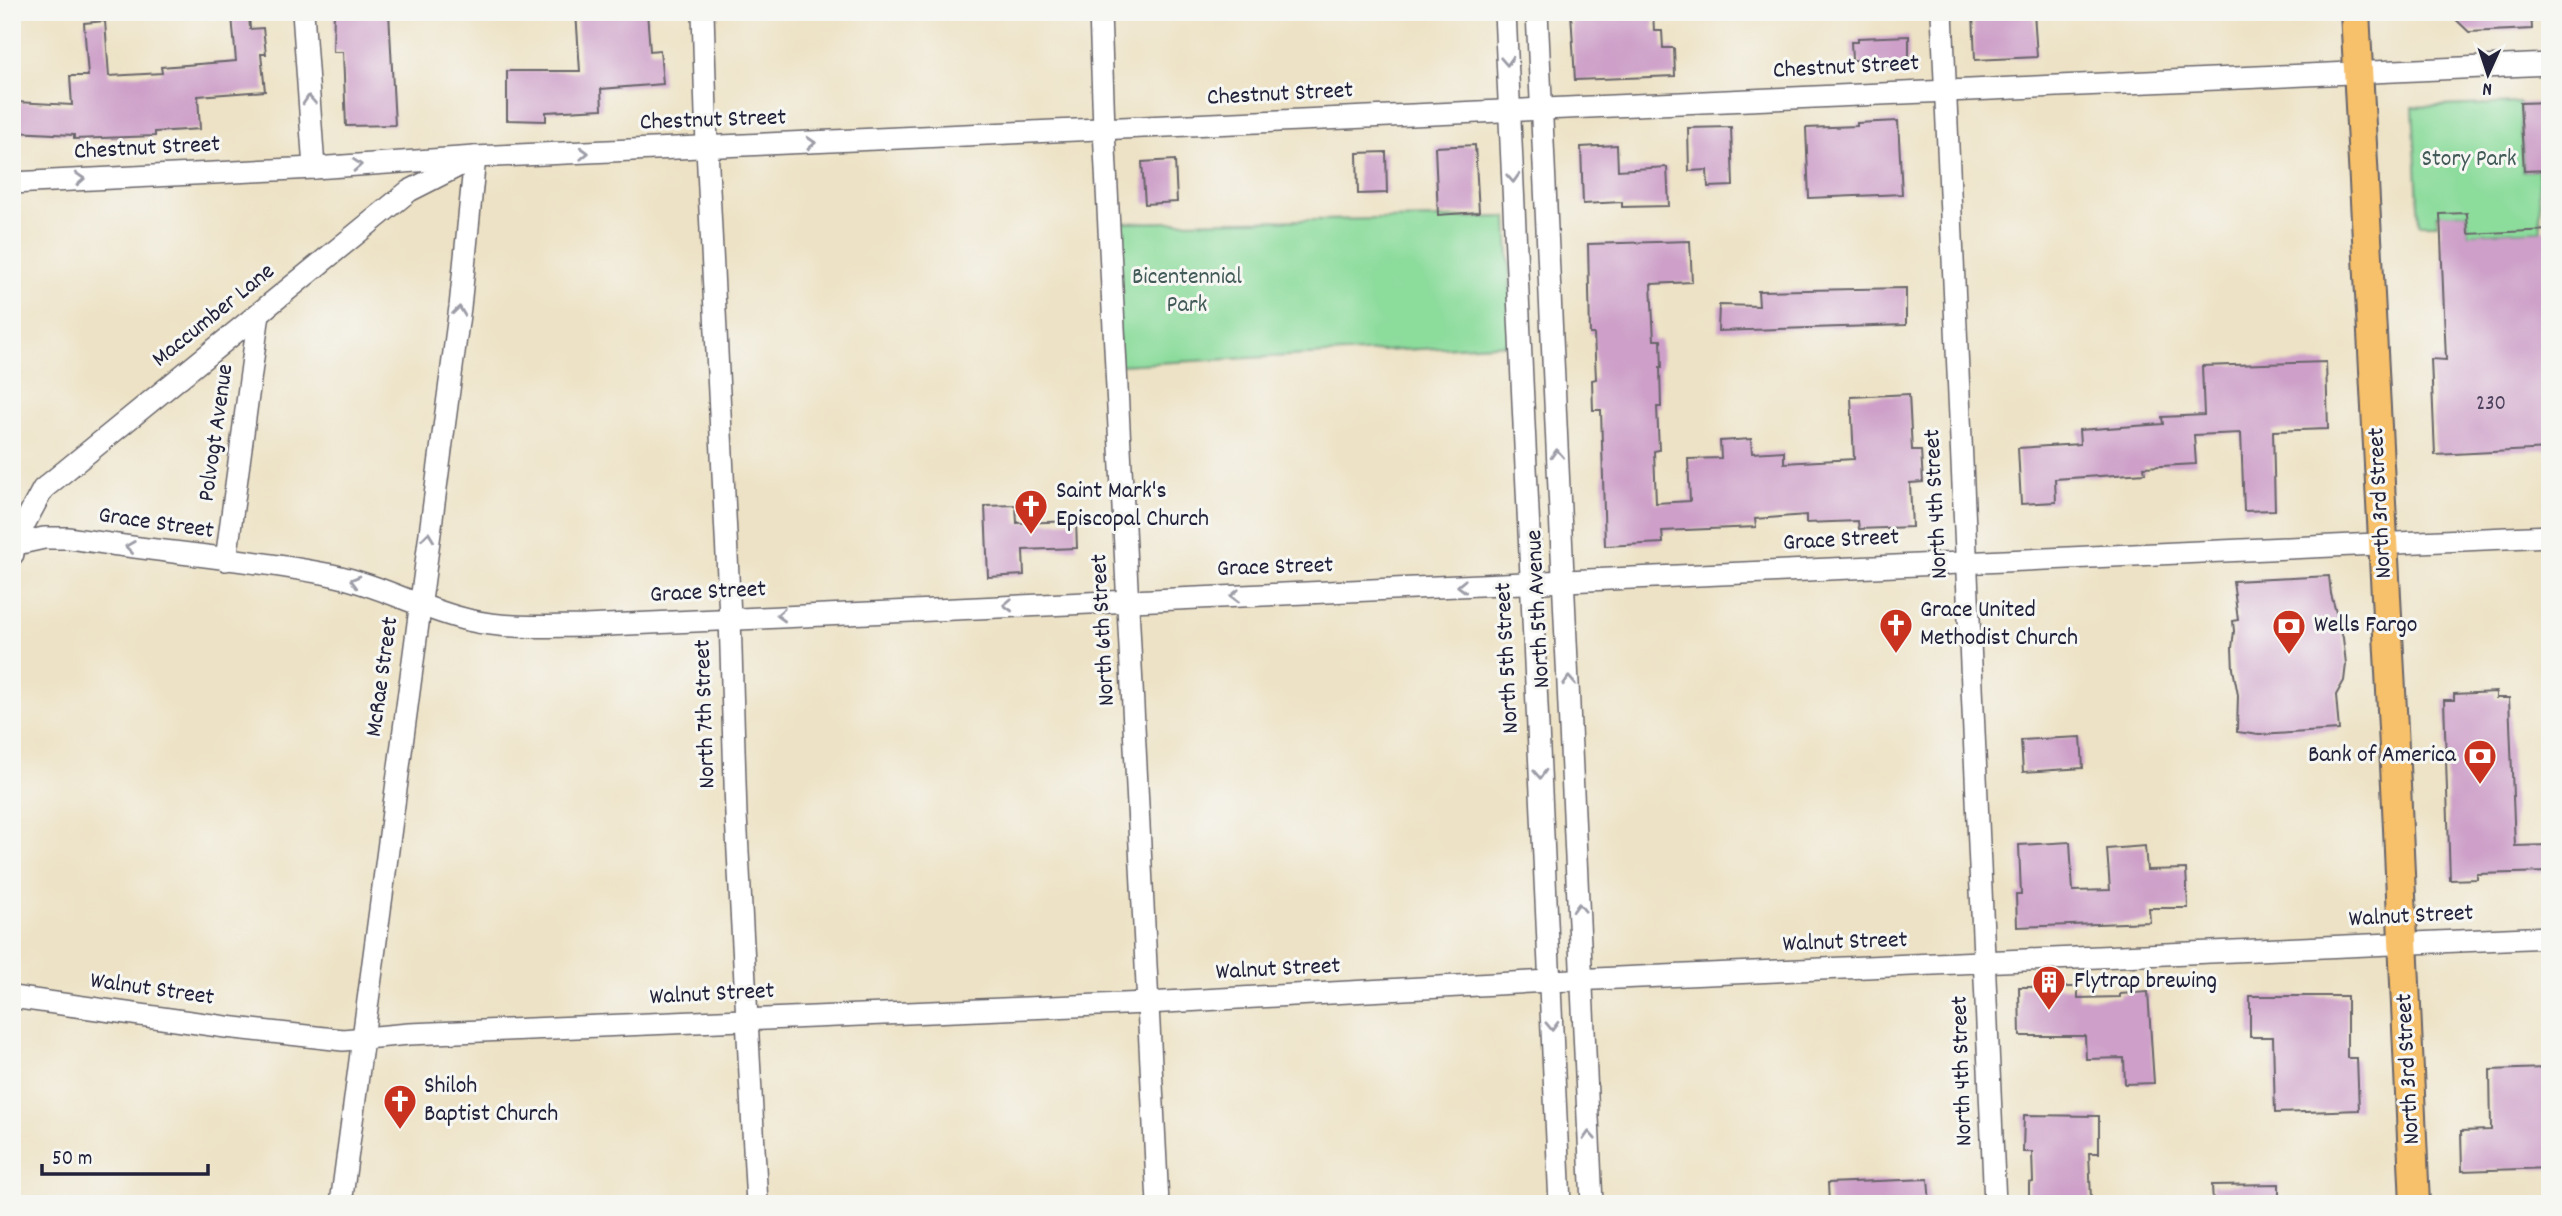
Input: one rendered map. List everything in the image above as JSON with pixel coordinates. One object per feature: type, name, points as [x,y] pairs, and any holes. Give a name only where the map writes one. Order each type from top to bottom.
[{"type":"main road","name":"North 3rd Street","points":[[2355,12],[2415,1204]]},
{"type":"street","points":[[303,12],[314,168]]},
{"type":"street","name":"North 7th Street","points":[[703,12],[730,617],[736,815],[757,1204]]},
{"type":"street","name":"North 6th Street","points":[[1100,12],[1158,1204]]},
{"type":"street","points":[[1505,12],[1510,110]]},
{"type":"street","name":"North 5th Avenue","points":[[1537,12],[1592,1204]]},
{"type":"street","name":"North 4th Street","points":[[1942,12],[1995,1204]]},
{"type":"street","name":"Chestnut Street","points":[[12,183],[475,157],[2550,64]]},
{"type":"street","name":"North 5th Street","points":[[1510,110],[1560,1204]]},
{"type":"street","name":"Maccumber Lane","points":[[13,550],[43,489],[409,191],[475,157]]},
{"type":"street","name":"McRae Street","points":[[341,1204],[460,307],[475,157]]},
{"type":"street","name":"Polvogt Avenue","points":[[226,560],[259,313]]},
{"type":"street","name":"Grace Street","points":[[13,550],[44,538],[69,538],[335,576],[381,588],[470,621],[514,626],[584,626],[730,617],[1531,584],[2550,536]]},
{"type":"street","name":"Walnut Street","points":[[12,997],[226,1027],[362,1040],[409,1034],[1147,1003],[1581,979],[2550,937]]},
{"type":"green space","name":"Story Park","points":[[2520,103],[2523,171],[2538,170],[2541,230],[2468,234],[2467,213],[2437,215],[2437,224],[2419,224],[2413,107]]},
{"type":"green space","name":"Bicentennial Park","points":[[1507,217],[1513,344],[1120,365],[1113,223]]},
{"type":"building","points":[[334,12],[389,12],[395,125],[346,126],[343,52],[333,52]]},
{"type":"building","points":[[576,12],[647,12],[650,51],[660,50],[663,84],[601,89],[602,109],[546,112],[546,121],[507,120],[507,71],[580,71]]},
{"type":"building","points":[[1571,12],[1653,12],[1654,31],[1662,31],[1663,48],[1674,48],[1675,76],[1575,80]]},
{"type":"building","points":[[1973,12],[2034,12],[2037,57],[1975,60]]},
{"type":"building","points":[[2448,12],[2531,12],[2532,29],[2469,32]]},
{"type":"building","points":[[249,15],[250,29],[263,28],[266,54],[261,54],[265,91],[198,96],[200,129],[155,132],[155,136],[74,139],[74,135],[14,132],[16,102],[72,105],[70,76],[88,76],[84,23],[105,21],[109,76],[162,73],[161,67],[236,61],[232,16]]},
{"type":"building","points":[[1909,36],[1907,63],[1860,66],[1860,60],[1852,60],[1851,42],[1858,42],[1858,38]]},
{"type":"building","points":[[2550,102],[2550,170],[2524,171],[2520,103]]},
{"type":"building","points":[[1898,121],[1902,194],[1809,198],[1806,128]]},
{"type":"building","points":[[1731,127],[1733,186],[1708,187],[1707,170],[1689,171],[1688,128]]},
{"type":"building","points":[[1475,145],[1479,212],[1438,215],[1435,147]]},
{"type":"building","points":[[1617,145],[1618,170],[1667,167],[1669,206],[1622,207],[1622,202],[1583,204],[1581,147]]},
{"type":"building","points":[[1386,152],[1387,193],[1358,194],[1357,153]]},
{"type":"building","points":[[1175,160],[1177,202],[1145,204],[1142,162]]},
{"type":"building","points":[[2467,213],[2468,234],[2550,230],[2550,449],[2435,455],[2431,359],[2446,360],[2440,214]]},
{"type":"building","points":[[1690,241],[1692,282],[1651,284],[1654,340],[1661,340],[1662,367],[1661,407],[1657,407],[1659,450],[1654,451],[1656,503],[1690,501],[1688,459],[1721,458],[1720,441],[1751,439],[1752,453],[1784,451],[1784,463],[1854,459],[1851,397],[1909,394],[1912,450],[1921,450],[1923,482],[1910,483],[1912,527],[1859,529],[1858,521],[1806,523],[1806,515],[1755,519],[1756,527],[1662,531],[1663,543],[1605,546],[1601,410],[1593,410],[1592,380],[1596,379],[1594,334],[1590,334],[1588,244]]},
{"type":"building","points":[[1906,288],[1906,325],[1718,331],[1719,305],[1759,306],[1758,291]]},
{"type":"building","points":[[2326,362],[2328,429],[2273,431],[2275,510],[2244,511],[2241,433],[2194,435],[2196,464],[2144,467],[2145,473],[2055,479],[2056,502],[2021,504],[2018,448],[2080,444],[2079,430],[2163,424],[2162,417],[2204,415],[2202,366]]},
{"type":"building","name":"Saint Mark's Episcopal Church","points":[[1016,505],[1017,523],[1076,521],[1077,548],[1023,550],[1024,575],[988,577],[985,506]]},
{"type":"building","name":"Wells Fargo","points":[[2329,576],[2346,664],[2344,681],[2336,695],[2339,730],[2259,735],[2237,732],[2238,695],[2232,648],[2233,621],[2238,620],[2233,581]]},
{"type":"building","name":"Bank of America","points":[[2496,692],[2496,698],[2509,698],[2515,846],[2550,845],[2550,872],[2477,874],[2477,879],[2450,880],[2444,700],[2454,700],[2454,694]]},
{"type":"building","points":[[2081,737],[2083,768],[2023,772],[2021,740]]},
{"type":"building","points":[[2070,842],[2073,891],[2110,890],[2107,849],[2145,846],[2147,870],[2186,869],[2188,908],[2149,908],[2150,922],[2017,927],[2016,894],[2021,894],[2019,845]]},
{"type":"building","points":[[2019,987],[2078,987],[2078,998],[2120,997],[2120,994],[2148,992],[2154,1083],[2125,1084],[2124,1058],[2086,1059],[2085,1036],[2020,1036]]},
{"type":"building","points":[[2250,996],[2347,996],[2347,1058],[2357,1058],[2359,1110],[2275,1113],[2273,1037],[2250,1037]]},
{"type":"building","points":[[2545,1068],[2550,1168],[2462,1171],[2461,1131],[2491,1130],[2490,1070]]},
{"type":"building","points":[[2024,1115],[2099,1116],[2099,1153],[2089,1153],[2091,1199],[2029,1202],[2029,1183],[2033,1182],[2032,1152],[2023,1152]]},
{"type":"building","points":[[1928,1179],[1930,1204],[1829,1204],[1828,1183]]},
{"type":"building","points":[[2279,1184],[2279,1204],[2213,1204],[2212,1185]]},
{"type":"place","name":"Saint Mark's Episcopal Church","points":[[1031,536]]},
{"type":"place","name":"Grace United Methodist Church","points":[[1896,655]]},
{"type":"place","name":"Wells Fargo","points":[[2289,656]]},
{"type":"place","name":"Bank of America","points":[[2480,786]]},
{"type":"place","name":"Flytrap brewing","points":[[2049,1012]]},
{"type":"place","name":"Shiloh Baptist Church","points":[[400,1131]]}]
